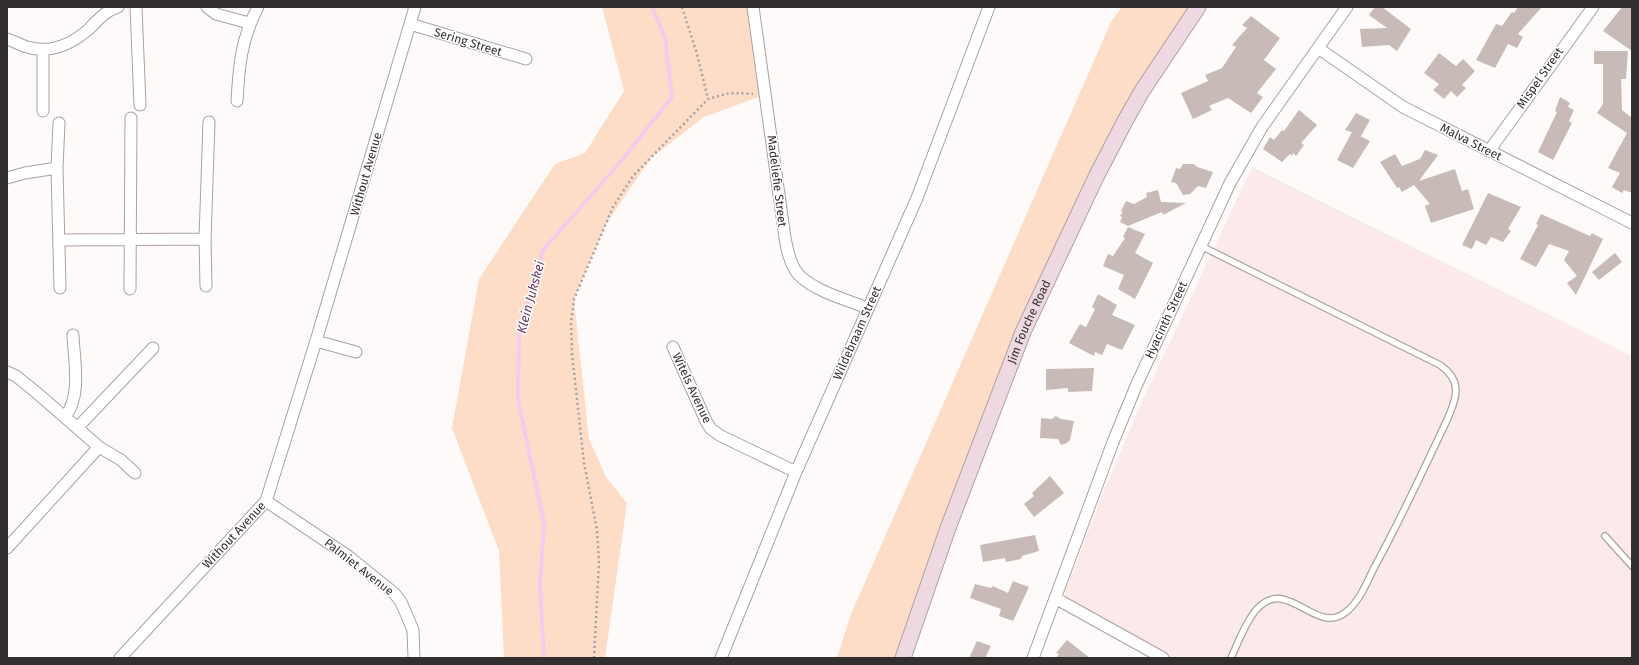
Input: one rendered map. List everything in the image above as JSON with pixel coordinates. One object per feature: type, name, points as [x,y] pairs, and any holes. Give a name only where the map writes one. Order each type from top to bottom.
[{"type":"street","points":[[7,40],[28,47],[43,49],[61,47],[77,38],[103,10],[118,7]]},
{"type":"street","points":[[136,7],[140,105]]},
{"type":"street","points":[[207,7],[216,14],[249,23]]},
{"type":"street","points":[[237,101],[242,46],[249,23],[258,7]]},
{"type":"street","name":"Without Avenue","points":[[120,658],[266,501],[316,340],[415,7]]},
{"type":"street","name":"Madeliefie Street","points":[[753,7],[785,238],[792,265],[802,279],[868,308]]},
{"type":"street","name":"Wildebraam Street","points":[[721,658],[796,472],[917,198],[989,7]]},
{"type":"street","name":"Jim Fouche Road","points":[[902,658],[950,521],[1023,332],[1096,177],[1125,121],[1142,91],[1198,7]]},
{"type":"street","name":"Hyacinth Street","points":[[1033,658],[1113,442],[1136,386],[1230,183],[1262,127],[1347,7]]},
{"type":"street","name":"Mispel Street","points":[[1489,151],[1593,7]]},
{"type":"street","name":"Sering Street","points":[[410,24],[526,59]]},
{"type":"street","name":"Malva Street","points":[[1318,48],[1403,107],[1632,223]]},
{"type":"street","points":[[42,111],[43,49]]},
{"type":"street","points":[[130,289],[129,240],[131,118]]},
{"type":"street","points":[[206,286],[205,239],[209,122]]},
{"type":"street","points":[[59,123],[58,168],[60,288]]},
{"type":"street","points":[[7,178],[58,168]]},
{"type":"street","points":[[60,240],[205,239]]},
{"type":"street","points":[[65,417],[72,408],[76,396],[73,335]]},
{"type":"street","points":[[316,340],[356,352]]},
{"type":"street","name":"Witels Avenue","points":[[673,347],[711,429],[721,436],[796,472]]},
{"type":"street","points":[[78,427],[153,348]]},
{"type":"street","points":[[7,372],[16,376],[78,427],[99,447],[121,460],[135,473]]},
{"type":"street","points":[[7,548],[99,447]]},
{"type":"street","name":"Palmiet Avenue","points":[[266,501],[348,556],[394,593],[401,602],[413,630],[414,658]]},
{"type":"street","points":[[1055,598],[1163,658]]},
{"type":"lane","points":[[1200,246],[1440,365],[1450,373],[1456,387],[1455,401],[1444,427],[1392,535],[1353,606],[1341,616],[1330,618],[1313,613],[1289,600],[1274,598],[1266,601],[1255,610],[1231,658]]},
{"type":"lane","points":[[1605,536],[1632,566]]},
{"type":"path","points":[[682,7],[698,54],[708,99]]},
{"type":"path","points":[[594,658],[599,562],[597,530],[584,463],[572,354],[571,323],[574,299],[613,207],[633,176],[708,99],[730,93],[766,95]]},
{"type":"shaded area","points":[[602,7],[753,7],[764,95],[704,117],[651,158],[606,224],[574,299],[589,439],[606,477],[627,503],[605,658],[504,658],[499,551],[452,428],[479,279],[555,164],[585,153],[624,91]]},
{"type":"shaded area","points":[[1122,7],[1197,7],[1139,95],[1045,280],[901,658],[837,658],[851,614],[1111,22]]},
{"type":"shaded area","points":[[1252,167],[1632,356],[1632,658],[1158,658],[1067,613],[1064,595],[1102,495],[1144,397]]},
{"type":"building","points":[[1375,7],[1382,7],[1411,29],[1397,51],[1389,45],[1362,47],[1360,29],[1387,28],[1369,15]]},
{"type":"building","points":[[1518,7],[1542,7],[1518,34],[1523,37],[1517,48],[1508,44],[1495,68],[1476,60],[1496,24],[1502,26],[1512,12],[1514,13]]},
{"type":"building","points":[[1622,7],[1632,7],[1632,51],[1603,31]]},
{"type":"building","points":[[1251,16],[1280,38],[1264,60],[1276,69],[1257,93],[1263,97],[1251,113],[1228,98],[1209,106],[1212,110],[1193,119],[1181,93],[1208,81],[1205,75],[1222,68],[1236,47],[1232,45],[1247,28],[1242,25]]},
{"type":"building","points":[[1594,51],[1628,51],[1626,79],[1621,79],[1622,110],[1632,118],[1632,193],[1624,190],[1622,193],[1612,187],[1620,173],[1608,168],[1627,133],[1597,113],[1603,104],[1603,64],[1594,64]]},
{"type":"building","points":[[1439,53],[1456,66],[1463,59],[1475,71],[1462,85],[1466,88],[1457,97],[1451,91],[1444,99],[1433,90],[1439,84],[1424,73]]},
{"type":"building","points":[[1560,97],[1570,103],[1568,107],[1574,110],[1569,121],[1572,123],[1553,160],[1538,152],[1557,112],[1555,111]]},
{"type":"building","points":[[1299,110],[1317,125],[1301,143],[1304,145],[1296,156],[1293,153],[1292,156],[1290,154],[1282,162],[1263,149],[1270,137],[1274,140],[1282,130],[1284,131]]},
{"type":"building","points":[[1356,113],[1370,120],[1361,136],[1358,135],[1370,141],[1353,168],[1337,160],[1352,132],[1345,130]]},
{"type":"building","points":[[1425,150],[1438,155],[1419,181],[1455,169],[1462,191],[1468,189],[1474,209],[1431,223],[1425,206],[1430,204],[1414,185],[1402,192],[1399,187],[1397,188],[1380,162],[1395,154],[1402,166],[1420,159]]},
{"type":"building","points":[[1183,164],[1194,164],[1197,167],[1213,172],[1206,188],[1198,186],[1190,194],[1183,195],[1176,183],[1171,182],[1176,168],[1180,169]]},
{"type":"building","points":[[1158,190],[1161,202],[1186,203],[1163,215],[1162,212],[1128,226],[1120,222],[1122,217],[1120,216],[1123,212],[1121,211],[1126,201],[1134,204],[1147,197],[1146,193]]},
{"type":"building","points":[[1488,193],[1521,207],[1508,229],[1511,231],[1503,242],[1491,237],[1486,245],[1476,240],[1472,249],[1462,245]]},
{"type":"building","points":[[1541,214],[1590,236],[1592,233],[1603,239],[1576,295],[1567,283],[1577,276],[1564,260],[1569,251],[1549,244],[1536,267],[1520,259],[1538,225],[1536,224]]},
{"type":"building","points":[[1128,227],[1145,234],[1135,253],[1153,263],[1135,299],[1118,289],[1124,275],[1103,266],[1108,254],[1113,256],[1125,238],[1123,237]]},
{"type":"building","points":[[1615,253],[1622,262],[1599,280],[1592,272]]},
{"type":"building","points":[[1098,294],[1117,305],[1112,315],[1135,325],[1122,350],[1107,344],[1102,355],[1095,352],[1094,356],[1069,343],[1080,324],[1086,327],[1095,309],[1092,307]]},
{"type":"building","points":[[1094,368],[1092,391],[1068,392],[1068,388],[1046,390],[1046,369]]},
{"type":"building","points":[[1056,416],[1061,419],[1074,421],[1070,440],[1061,445],[1058,439],[1040,438],[1041,418],[1052,419]]},
{"type":"building","points":[[1050,476],[1064,493],[1034,517],[1024,504],[1034,496],[1032,493]]},
{"type":"building","points":[[1035,535],[1039,551],[1022,556],[1021,559],[1006,562],[1005,558],[983,562],[980,545]]},
{"type":"building","points":[[1013,581],[1029,587],[1013,621],[999,616],[1001,609],[970,598],[975,584],[991,588],[993,586],[1008,593]]},
{"type":"building","points":[[1067,640],[1090,658],[1056,658],[1059,654],[1056,653]]},
{"type":"building","points":[[977,641],[991,646],[985,658],[969,658]]},
{"type":"waterway","name":"Klein Jukskei","points":[[544,658],[540,584],[544,523],[518,399],[519,334],[543,250],[623,159],[672,97],[665,38],[652,7]]}]
